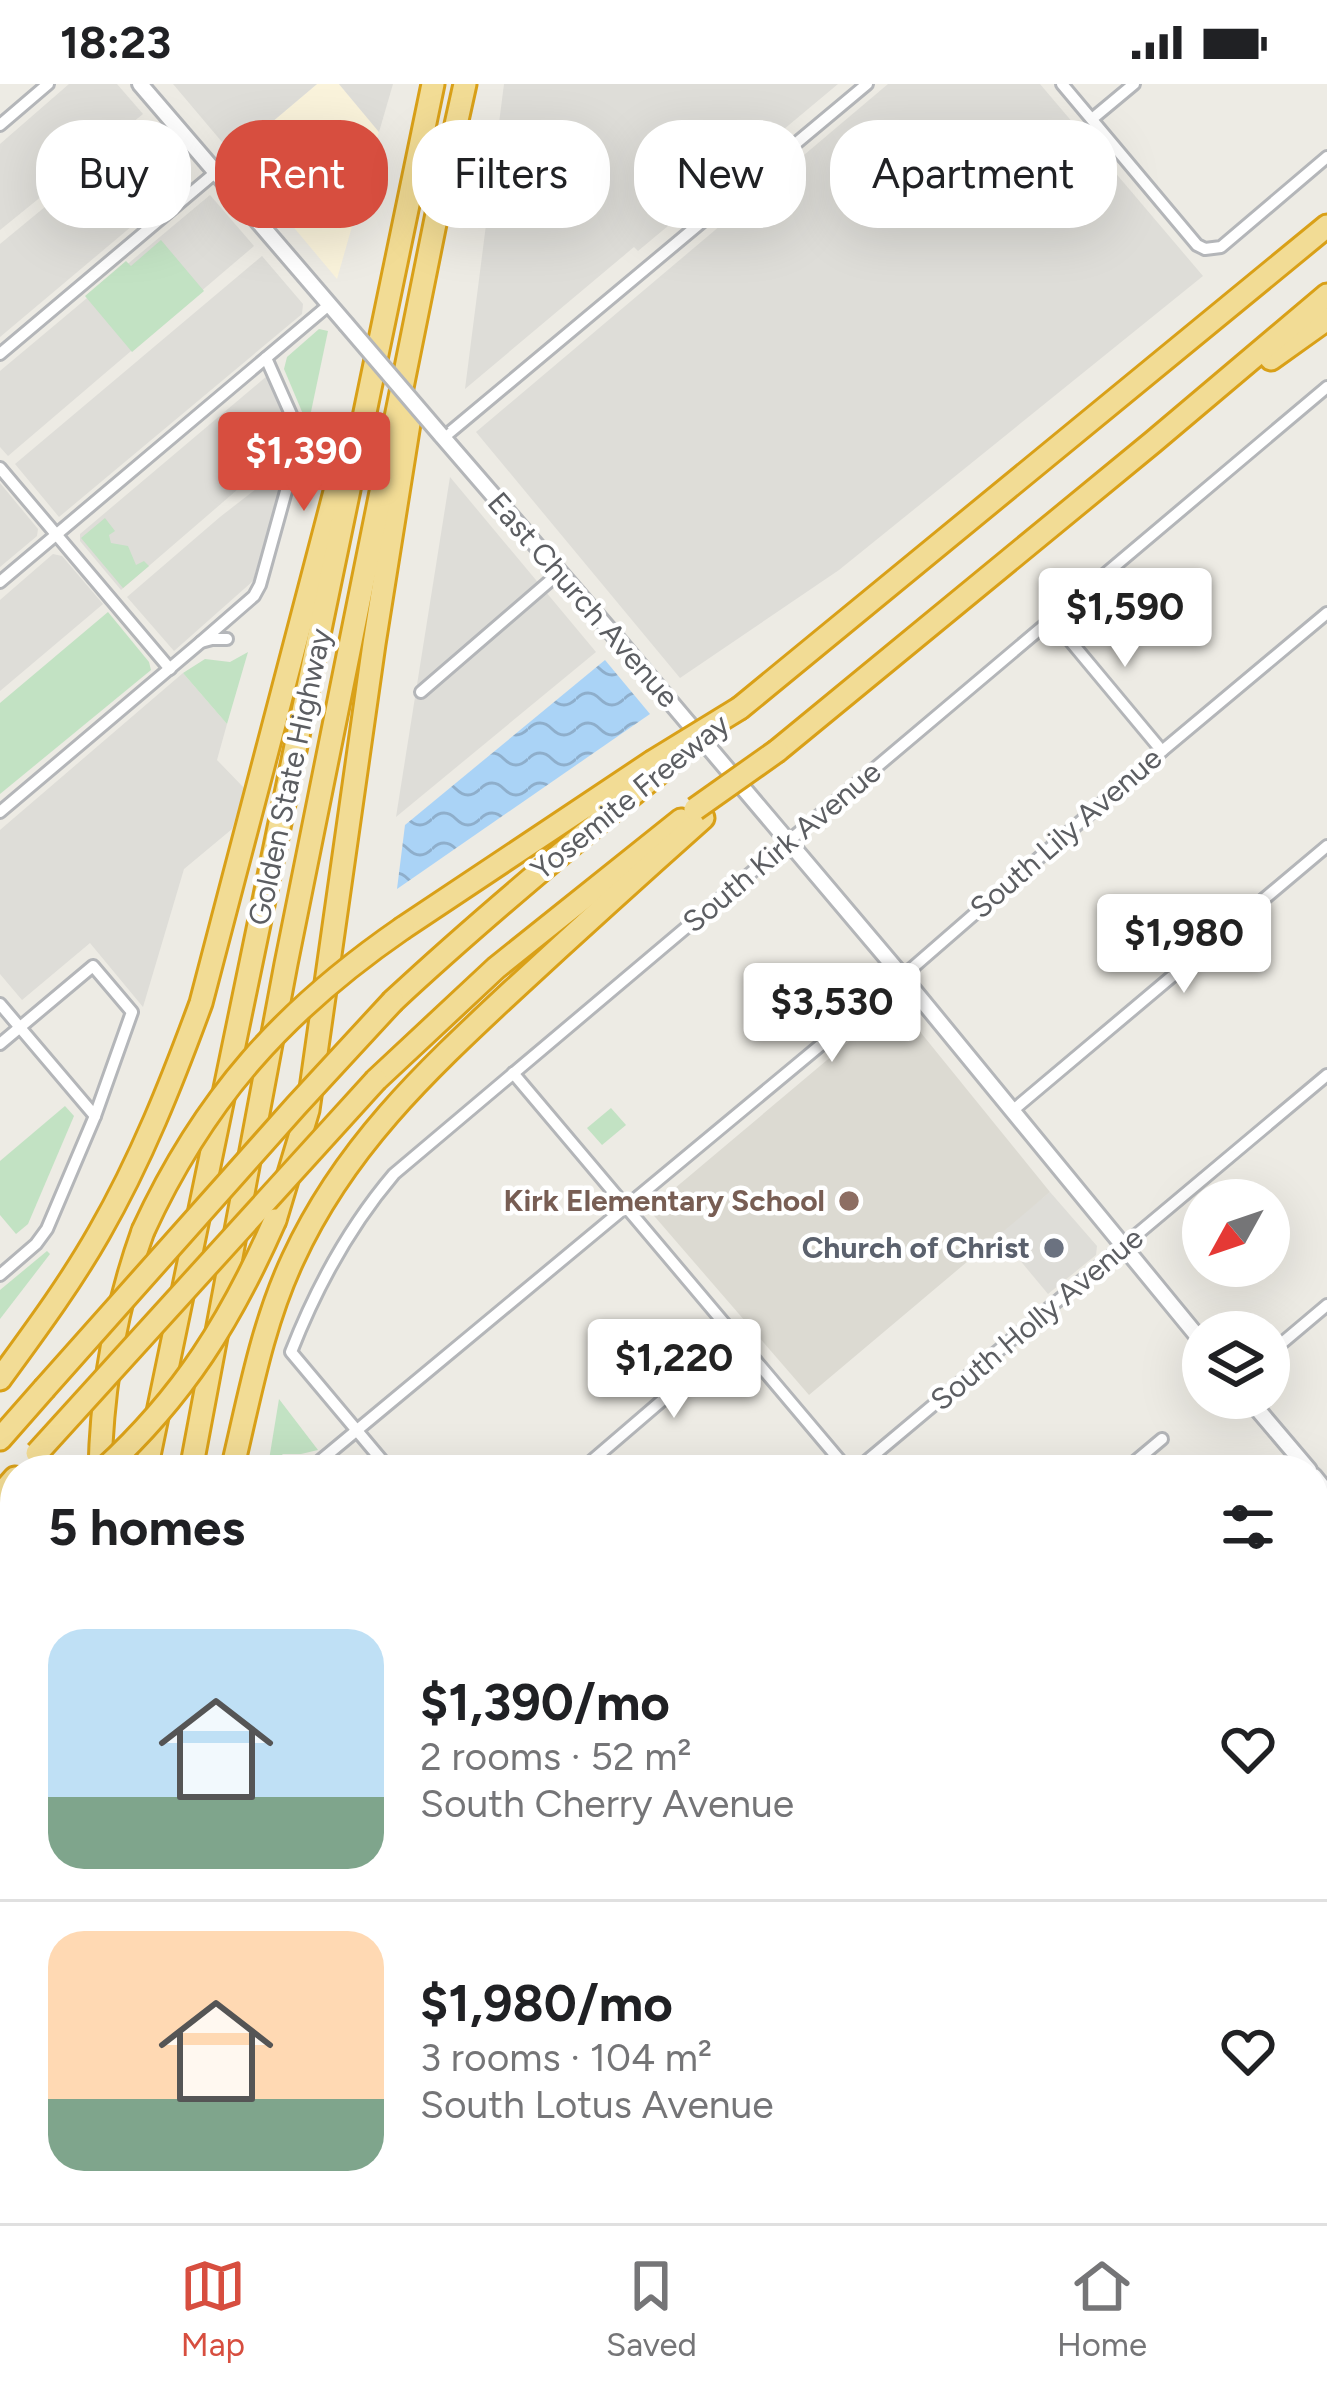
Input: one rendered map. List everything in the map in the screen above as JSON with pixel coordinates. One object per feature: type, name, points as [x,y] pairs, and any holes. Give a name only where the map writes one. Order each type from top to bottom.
[{"type":"highway","name":"Golden State Highway","points":[[426,120],[433,84]]},
{"type":"highway","name":"Golden State Highway","points":[[457,120],[465,84]]},
{"type":"highway","points":[[0,1379],[99,1234],[146,1142],[201,1003],[346,448],[388,254],[412,182]]},
{"type":"highway","name":"Golden State Highway","points":[[149,1455],[412,189]]},
{"type":"highway","points":[[1179,346],[1327,211]]},
{"type":"highway","name":"Yosemite Freeway","points":[[0,1439],[393,1001],[656,767],[740,708],[1327,226]]},
{"type":"highway","name":"Golden State Highway","points":[[194,1455],[286,964],[434,228]]},
{"type":"highway","points":[[118,1455],[152,1422],[202,1358],[245,1287],[275,1220],[308,1110],[437,228]]},
{"type":"highway","name":"Yosemite Freeway","points":[[35,1455],[376,1080],[496,968],[777,751],[1327,295]]},
{"type":"highway","points":[[1153,442],[1327,319]]},
{"type":"highway","points":[[102,1455],[110,1347],[125,1281],[143,1231],[196,1132],[248,1063],[316,994],[403,928],[656,767]]},
{"type":"highway","points":[[236,1455],[278,1295],[312,1221],[350,1160],[434,1063],[699,813]]},
{"type":"street","points":[[0,124],[48,84]]},
{"type":"street","name":"East Church Avenue","points":[[140,84],[215,171]]},
{"type":"street","points":[[442,436],[867,84]]},
{"type":"street","points":[[1062,84],[1204,249],[1221,247],[1327,157]]},
{"type":"street","points":[[1092,119],[1134,84]]},
{"type":"street","points":[[0,354],[215,173]]},
{"type":"street","name":"East Church Avenue","points":[[264,228],[902,976],[1182,1317]]},
{"type":"street","points":[[0,582],[329,304]]},
{"type":"street","points":[[0,812],[254,596],[301,436],[266,358]]},
{"type":"street","name":"South Kirk Avenue","points":[[358,1432],[291,1352],[334,1260],[376,1195],[423,1147],[1325,391]]},
{"type":"street","points":[[0,468],[170,669]]},
{"type":"street","points":[[421,692],[560,573]]},
{"type":"street","name":"South Lily Avenue","points":[[328,1455],[1327,613]]},
{"type":"street","points":[[1052,619],[1162,751]]},
{"type":"street","points":[[201,642],[226,639]]},
{"type":"street","points":[[1012,1111],[1327,846]]},
{"type":"street","points":[[0,1044],[93,966],[131,1012],[95,1116],[43,1237],[0,1275]]},
{"type":"street","points":[[0,1004],[95,1116]]},
{"type":"street","points":[[513,1072],[839,1455]]},
{"type":"street","name":"South Holly Avenue","points":[[870,1455],[1327,1075]]},
{"type":"street","points":[[1290,1336],[1327,1305]]},
{"type":"street","points":[[598,1455],[736,1337]]},
{"type":"street","points":[[1266,1419],[1296,1455]]},
{"type":"street","points":[[358,1432],[378,1455]]},
{"type":"street","points":[[1143,1455],[1162,1439]]},
{"type":"shaded area","points":[[69,84],[117,84],[143,114],[136,120],[36,120],[36,201],[0,230],[0,144]]},
{"type":"shaded area","points":[[173,84],[317,84],[274,120],[215,120],[215,134]]},
{"type":"shaded area","points":[[317,84],[339,84],[369,120],[274,120]]},
{"type":"shaded area","points":[[339,84],[393,84],[382,120],[369,120]]},
{"type":"shaded area","points":[[504,84],[838,84],[795,120],[634,120],[634,228],[666,228],[638,251],[634,247],[465,389],[486,228],[610,228],[610,120],[499,120]]},
{"type":"shaded area","points":[[888,84],[1040,84],[1071,120],[845,120]]},
{"type":"shaded area","points":[[830,133],[830,228],[1117,228],[1117,175],[1203,276],[839,570],[680,678],[476,432],[718,228],[806,228],[806,153]]},
{"type":"shaded area","points":[[210,195],[215,201],[215,228],[238,228],[254,246],[8,456],[0,447],[0,371],[171,228],[191,228],[191,211]]},
{"type":"shaded area","points":[[36,214],[36,228],[130,228],[0,337],[0,244]]},
{"type":"shaded area","points":[[294,228],[352,228],[337,279]]},
{"type":"shaded area","points":[[262,256],[303,304],[302,314],[59,517],[15,464]]},
{"type":"shaded area","points":[[267,376],[295,429],[295,440],[121,590],[80,541],[80,534]]},
{"type":"shaded area","points":[[287,465],[253,581],[174,651],[127,597]]},
{"type":"shaded area","points":[[450,477],[596,652],[396,817]]},
{"type":"shaded area","points":[[0,483],[38,529],[37,536],[0,567]]},
{"type":"shaded area","points":[[53,554],[62,556],[103,604],[0,691],[0,600]]},
{"type":"shaded area","points":[[183,673],[227,724],[217,760],[245,789],[232,829],[184,869],[143,1007],[90,943],[22,1000],[0,974],[0,830]]},
{"type":"shaded area","name":"Kirk Elementary School","points":[[896,1002],[1050,1192],[809,1395],[649,1210]]},
{"type":"shaded area","points":[[1050,1192],[1097,1246],[1096,1255],[1048,1294],[998,1234]]},
{"type":"green space","points":[[161,240],[204,291],[132,352],[85,296],[126,261],[131,266]]},
{"type":"green space","points":[[319,329],[328,331],[308,426],[284,369],[287,357]]},
{"type":"green space","points":[[105,518],[115,531],[109,535],[111,543],[128,546],[136,565],[144,561],[149,566],[123,588],[81,538]]},
{"type":"green space","points":[[108,612],[151,670],[0,794],[0,703]]},
{"type":"green space","points":[[248,652],[227,724],[183,673],[205,659],[230,662]]},
{"type":"green space","points":[[65,1106],[74,1116],[28,1224],[16,1234],[0,1215],[0,1161]]},
{"type":"green space","points":[[611,1108],[626,1125],[602,1145],[587,1128]]},
{"type":"green space","points":[[47,1251],[50,1254],[0,1319],[0,1290]]},
{"type":"green space","points":[[279,1399],[318,1450],[270,1455]]},
{"type":"water","points":[[605,660],[650,714],[397,889],[405,825]]},
{"type":"place","name":"Kirk Elementary School","points":[[849,1201]]},
{"type":"place","name":"Church of Christ","points":[[1054,1248]]}]
